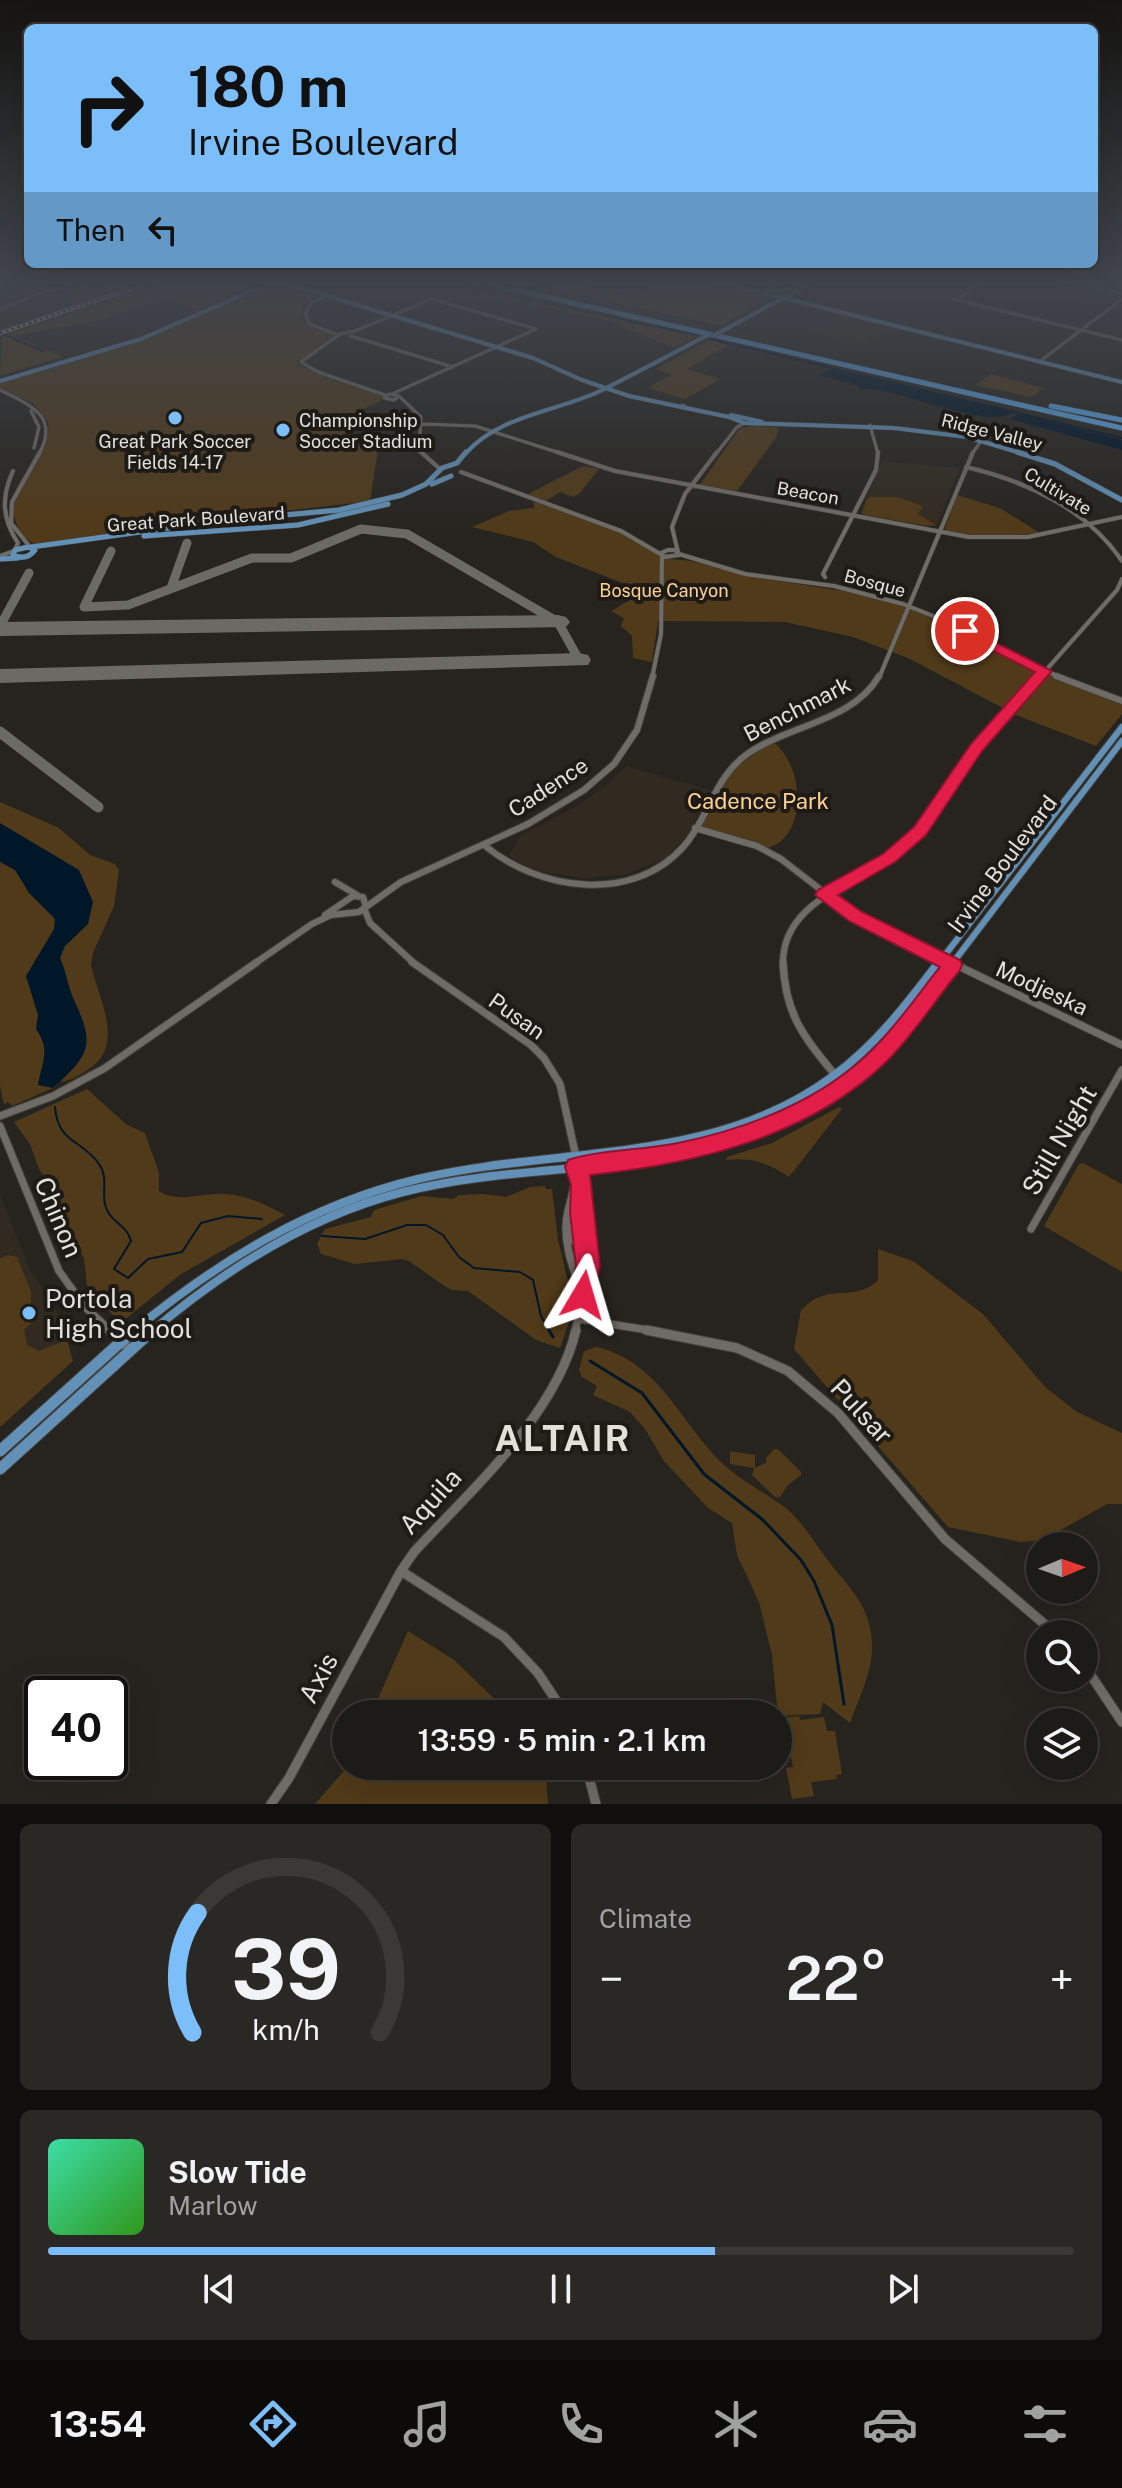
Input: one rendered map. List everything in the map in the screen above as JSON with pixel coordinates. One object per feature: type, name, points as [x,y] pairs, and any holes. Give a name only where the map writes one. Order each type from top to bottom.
[{"type":"highway","points":[[842,364],[1068,416],[1122,425]]},
{"type":"highway","points":[[870,364],[1122,425]]},
{"type":"main road","points":[[0,380],[51,364]]},
{"type":"main road","points":[[549,364],[609,388],[749,422]]},
{"type":"main road","points":[[549,364],[609,388],[749,422]]},
{"type":"main road","name":"Great Park Boulevard","points":[[609,388],[652,364]]},
{"type":"main road","name":"Great Park Boulevard","points":[[15,550],[220,521],[354,507],[414,490],[444,468],[457,463],[471,447],[496,433],[609,388],[658,364]]},
{"type":"main road","points":[[1055,364],[1122,381]]},
{"type":"main road","points":[[633,394],[623,390],[622,386],[646,371]]},
{"type":"main road","points":[[586,379],[610,382],[636,372]]},
{"type":"main road","name":"Ridge Valley","points":[[749,422],[924,428],[982,439],[1055,464],[1122,498]]},
{"type":"main road","name":"Great Park Boulevard","points":[[18,558],[107,539],[244,532],[324,521],[383,506],[461,471],[470,453],[496,433]]},
{"type":"main road","points":[[444,468],[461,471]]},
{"type":"main road","points":[[444,468],[452,476]]},
{"type":"main road","points":[[31,547],[35,550],[31,555]]},
{"type":"main road","points":[[15,550],[13,555],[18,558]]},
{"type":"main road","points":[[0,558],[18,558]]},
{"type":"main road","name":"Irvine Boulevard","points":[[0,1469],[180,1306],[269,1247],[337,1214],[378,1199],[451,1180],[575,1162],[719,1133],[779,1109],[835,1075],[863,1054],[884,1032],[1122,727]]},
{"type":"main road","name":"Irvine Boulevard","points":[[0,1451],[120,1341],[207,1272],[273,1233],[345,1200],[438,1173],[642,1160],[715,1145],[746,1135],[807,1107],[869,1065],[894,1041],[1122,741]]},
{"type":"street","points":[[305,364],[318,372],[385,395],[399,396],[408,389]]},
{"type":"street","points":[[309,364],[391,396],[418,411],[422,424],[418,448],[433,463],[444,468]]},
{"type":"street","points":[[443,364],[453,367]]},
{"type":"street","points":[[391,396],[459,364]]},
{"type":"street","points":[[0,392],[23,404],[36,418],[39,433],[30,454]]},
{"type":"street","points":[[0,392],[30,405],[44,423],[40,446],[24,465]]},
{"type":"street","points":[[399,396],[406,403]]},
{"type":"street","points":[[733,432],[737,419]]},
{"type":"street","points":[[663,569],[666,561],[679,553],[672,527],[690,486],[738,426],[749,422]]},
{"type":"street","name":"Beacon","points":[[422,424],[465,425],[596,466],[939,532],[1004,539],[1122,517]]},
{"type":"street","points":[[825,577],[823,574],[878,461],[870,426]]},
{"type":"street","name":"Benchmark","points":[[484,845],[505,863],[539,877],[575,883],[635,876],[663,863],[683,846],[714,787],[739,760],[764,743],[847,708],[869,692],[878,679],[966,467],[982,439]]},
{"type":"street","name":"Cultivate","points":[[966,467],[1024,485],[1109,541],[1122,561]]},
{"type":"street","points":[[0,558],[15,550],[18,543],[3,518],[0,500],[5,484],[17,470],[9,487],[6,507],[16,532],[31,547]]},
{"type":"street","points":[[461,471],[621,531],[662,555],[674,545],[674,538]]},
{"type":"street","points":[[452,476],[480,480]]},
{"type":"street","points":[[644,545],[668,550]]},
{"type":"street","name":"Bosque","points":[[668,550],[698,561]]},
{"type":"street","name":"Bosque","points":[[662,555],[757,576],[846,589],[909,606],[1044,671],[1122,701]]},
{"type":"street","name":"Cadence","points":[[343,900],[401,882],[484,845],[565,803],[607,770],[628,744],[643,717],[657,656],[662,555]]},
{"type":"street","points":[[835,1075],[812,1048],[794,1018],[784,993],[783,955],[791,930],[806,910],[824,895],[889,858],[920,831],[976,748],[1117,590],[1122,579]]},
{"type":"street","name":"Modjeska","points":[[695,828],[757,846],[781,859],[856,917],[1122,1045]]},
{"type":"street","points":[[343,900],[335,882],[362,896]]},
{"type":"street","name":"Cadence","points":[[346,912],[365,908],[401,882]]},
{"type":"street","name":"Pusan","points":[[362,896],[365,918],[379,932],[451,992],[522,1038],[541,1056],[565,1092],[575,1162]]},
{"type":"street","points":[[312,924],[346,912],[340,906],[343,900]]},
{"type":"street","points":[[0,1116],[53,1096],[105,1068],[343,900]]},
{"type":"street","name":"Pusan","points":[[346,912],[379,932]]},
{"type":"street","name":"Still Night","points":[[1031,1229],[1122,1070]]},
{"type":"street","name":"Chinon","points":[[0,1126],[59,1271],[85,1307],[129,1349]]},
{"type":"street","points":[[575,1162],[576,1244]]},
{"type":"street","name":"Aquila","points":[[575,1162],[582,1185],[581,1212],[571,1265],[583,1295]]},
{"type":"street","name":"Aquila","points":[[401,1571],[539,1409],[562,1369],[579,1319],[588,1272],[576,1244]]},
{"type":"street","name":"Pulsar","points":[[579,1319],[716,1342],[759,1356],[792,1374],[827,1402],[946,1540],[1043,1620]]},
{"type":"street","points":[[401,1571],[434,1594],[476,1616],[509,1641],[540,1676],[556,1700]]},
{"type":"street","name":"Axis","points":[[271,1804],[289,1778],[401,1571]]},
{"type":"street","points":[[1098,1686],[1122,1722]]},
{"type":"street","points":[[590,1780],[596,1804]]},
{"type":"shaded area","points":[[882,461],[960,468],[936,527],[860,513]]},
{"type":"shaded area","points":[[626,766],[709,790],[689,834],[665,858],[627,874],[587,878],[549,873],[528,867],[509,856],[521,835],[574,808],[603,788]]},
{"type":"shaded area","name":"Portola High School","points":[[0,1195],[30,1270],[60,1316],[73,1361],[0,1427]]},
{"type":"green space","points":[[1,364],[40,364],[0,376]]},
{"type":"green space","points":[[62,364],[298,364],[332,380],[381,395],[382,400],[331,425],[379,444],[370,501],[207,520],[38,546],[23,534],[16,523],[13,506],[20,481],[43,449],[48,422],[34,404],[0,388],[0,383]]},
{"type":"green space","points":[[665,364],[695,364],[687,369],[720,379],[685,399],[648,388],[672,374],[656,369]]},
{"type":"green space","points":[[991,374],[1043,388],[1032,397],[975,385]]},
{"type":"green space","points":[[778,427],[777,436],[737,491],[699,486],[740,428]]},
{"type":"green space","points":[[583,466],[599,469],[580,493],[573,497],[560,492],[546,501],[528,494]]},
{"type":"green space","points":[[957,495],[1000,508],[1040,533],[982,537],[944,531]]},
{"type":"green space","points":[[896,497],[923,506],[918,514],[936,525],[865,515],[862,513],[867,499]]},
{"type":"green space","name":"Bosque Canyon","points":[[534,502],[621,534],[661,558],[867,595],[915,610],[1038,671],[1122,703],[1122,714],[1096,746],[1016,715],[908,658],[853,637],[785,622],[658,621],[652,662],[633,658],[632,636],[621,626],[624,618],[611,611],[630,600],[633,594],[630,586],[556,557],[533,542],[472,527],[509,511],[534,508]]},
{"type":"green space","name":"Cadence Park","points":[[773,742],[783,752],[796,782],[796,815],[781,841],[767,848],[737,836],[700,827],[729,778],[746,760]]},
{"type":"green space","points":[[0,802],[59,828],[90,855],[115,864],[119,870],[114,906],[93,953],[91,965],[107,1022],[105,1049],[98,1061],[83,1073],[12,1106],[8,1102],[4,1105],[0,1086]]},
{"type":"green space","points":[[87,1089],[127,1125],[145,1133],[159,1173],[159,1191],[174,1197],[234,1195],[285,1215],[181,1274],[123,1321],[118,1321],[87,1286],[84,1258],[63,1220],[57,1195],[39,1169],[30,1144],[14,1122]]},
{"type":"green space","points":[[839,1107],[842,1109],[789,1177],[759,1162],[726,1160],[727,1157],[772,1143]]},
{"type":"green space","points":[[1083,1163],[1122,1184],[1122,1272],[1044,1226],[1079,1164]]},
{"type":"green space","points":[[530,1187],[552,1189],[558,1240],[569,1285],[570,1319],[560,1348],[536,1340],[468,1291],[452,1290],[409,1261],[355,1264],[321,1254],[317,1244],[325,1229],[371,1217],[374,1210],[422,1196],[453,1199],[459,1195],[484,1194],[506,1197]]},
{"type":"green space","points":[[878,1249],[913,1261],[983,1314],[1045,1387],[1077,1412],[1122,1433],[1122,1504],[1107,1504],[1057,1532],[1026,1532],[1026,1542],[948,1527],[794,1349],[801,1310],[809,1303],[825,1295],[864,1289],[878,1280]]},
{"type":"green space","name":"Portola High School","points":[[7,1255],[17,1257],[31,1292],[31,1324],[24,1329],[27,1345],[39,1351],[67,1340],[73,1361],[0,1427],[0,1259]]},
{"type":"green space","points":[[596,1347],[618,1354],[653,1380],[724,1465],[793,1515],[857,1597],[869,1624],[872,1650],[868,1675],[850,1723],[823,1702],[820,1714],[792,1715],[792,1700],[776,1700],[772,1655],[759,1602],[737,1555],[732,1523],[708,1508],[664,1461],[645,1429],[630,1412],[593,1395],[597,1386],[582,1377],[579,1370],[584,1351]]},
{"type":"green space","points":[[778,1449],[801,1472],[780,1497],[775,1497],[752,1475],[754,1468],[730,1464],[730,1451],[755,1455],[755,1468],[767,1462],[766,1458]]},
{"type":"green space","points":[[408,1631],[454,1660],[495,1700],[377,1700]]},
{"type":"green space","points":[[799,1716],[800,1720],[824,1717],[827,1731],[835,1731],[842,1774],[836,1775],[837,1779],[811,1782],[814,1796],[792,1799],[788,1780],[792,1780],[793,1767],[792,1717]]},
{"type":"green space","points":[[336,1780],[546,1780],[548,1804],[315,1804]]},
{"type":"water","points":[[831,369],[1011,413],[999,417],[960,412],[891,393],[859,389],[859,386],[819,375]]},
{"type":"water","points":[[1018,414],[1122,440],[1122,450],[1011,419]]},
{"type":"water","points":[[0,823],[79,870],[93,902],[88,924],[65,946],[60,958],[85,1029],[85,1049],[75,1067],[53,1088],[38,1085],[44,1050],[36,1029],[38,1015],[26,976],[54,929],[55,919],[29,893],[15,870],[0,862]]},
{"type":"waterway","points":[[816,364],[1122,438]]},
{"type":"waterway","points":[[55,1107],[57,1119],[66,1135],[92,1156],[102,1170],[105,1206],[131,1241],[114,1269],[128,1278],[148,1259],[182,1252],[201,1223],[228,1216],[262,1219]]},
{"type":"waterway","points":[[322,1236],[365,1239],[407,1225],[426,1225],[443,1235],[459,1257],[474,1268],[520,1272],[533,1280],[541,1316],[550,1332]]},
{"type":"waterway","points":[[549,1330],[553,1337]]},
{"type":"waterway","points":[[590,1361],[642,1393],[704,1474],[763,1520],[801,1560],[814,1581],[832,1625],[844,1704]]},
{"type":"taxiway","points":[[111,551],[84,607],[128,605],[252,558],[291,558],[361,529],[407,534],[558,622],[579,660]]},
{"type":"taxiway","points":[[171,588],[187,543]]},
{"type":"taxiway","points":[[0,626],[29,573]]},
{"type":"taxiway","points":[[0,732],[98,807]]},
{"type":"runway","points":[[0,629],[558,622]]},
{"type":"runway","points":[[0,676],[579,660]]},
{"type":"place","name":"Great Park Soccer Fields 14-17","points":[[175,418]]},
{"type":"place","name":"Championship Soccer Stadium","points":[[283,430]]},
{"type":"place","name":"Portola High School","points":[[29,1313]]},
{"type":"district","name":"ALTAIR","points":[[563,1438]]},
{"type":"route","points":[[583,1295],[588,1255],[581,1212],[582,1185],[576,1167],[642,1160],[715,1145],[746,1135],[807,1107],[854,1077],[882,1053],[953,965],[856,917],[824,895],[889,858],[930,821],[976,748],[1044,671],[965,631]]}]
